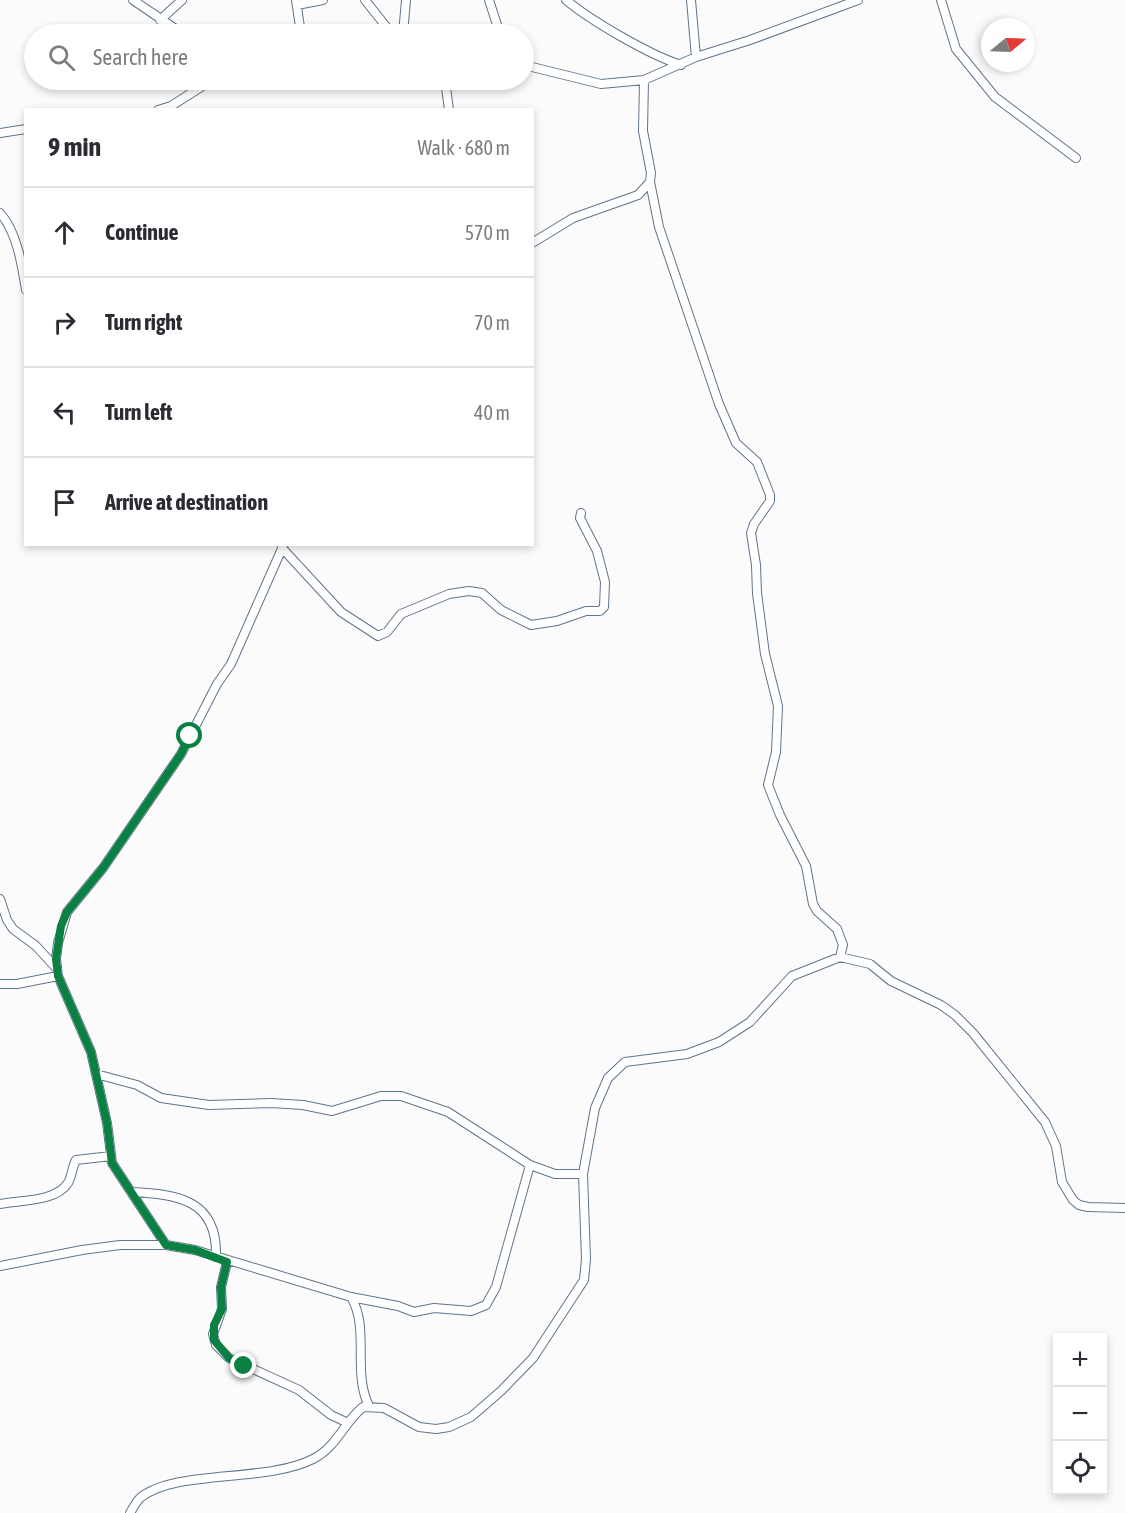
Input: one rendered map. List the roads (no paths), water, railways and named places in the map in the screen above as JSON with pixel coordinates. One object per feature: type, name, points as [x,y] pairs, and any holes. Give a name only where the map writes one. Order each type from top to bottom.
[{"type":"street","points":[[133,0],[167,24]]},
{"type":"street","points":[[160,20],[182,0]]},
{"type":"street","points":[[299,24],[296,3],[323,0]]},
{"type":"street","points":[[365,0],[385,24]]},
{"type":"street","points":[[404,24],[406,0]]},
{"type":"street","points":[[489,0],[497,24]]},
{"type":"street","points":[[566,0],[595,21],[667,60],[681,65]]},
{"type":"street","points":[[691,0],[696,57]]},
{"type":"street","points":[[534,67],[601,84],[645,80],[696,57],[750,40],[858,0]]},
{"type":"street","points":[[940,0],[956,49],[995,97],[1076,158]]},
{"type":"street","points":[[645,80],[643,131],[659,227],[719,404],[735,443],[757,462],[770,495],[770,501],[750,533],[756,565],[757,593],[765,654],[778,706],[776,752],[768,785],[780,815],[806,866],[813,904],[817,911],[837,929],[843,945],[840,957]]},
{"type":"street","points":[[164,108],[196,90]]},
{"type":"street","points":[[446,90],[449,108]]},
{"type":"street","points":[[0,134],[24,129]]},
{"type":"street","points":[[534,242],[573,218],[638,195],[650,182]]},
{"type":"street","points":[[0,213],[16,245],[24,281]]},
{"type":"street","points":[[57,973],[58,944],[67,912],[103,868],[181,754],[217,684],[231,664],[283,546],[341,612],[378,636],[387,632],[401,614],[449,594],[469,591],[482,593],[501,610],[537,626],[604,608],[605,582],[597,551],[580,518],[581,513]]},
{"type":"street","points":[[0,899],[7,920],[13,929],[36,946],[57,973],[79,1019],[96,1074],[109,1131],[111,1156],[116,1171],[166,1245]]},
{"type":"street","points":[[130,1513],[139,1499],[164,1486],[263,1474],[312,1460],[333,1444],[353,1415],[369,1406],[384,1408],[426,1429],[450,1427],[480,1410],[533,1358],[584,1280],[586,1259],[583,1174],[595,1108],[608,1078],[625,1062],[687,1054],[719,1042],[750,1022],[792,976],[840,957],[870,964],[891,981],[941,1005],[955,1015],[974,1033],[1045,1122],[1056,1146],[1062,1182],[1073,1200],[1079,1205],[1088,1207],[1125,1208]]},
{"type":"street","points":[[0,984],[17,984],[57,973]]},
{"type":"street","points":[[96,1074],[137,1085],[161,1098],[209,1105],[271,1103],[303,1105],[332,1111],[381,1096],[400,1096],[448,1112],[530,1165],[555,1174],[583,1174]]},
{"type":"street","points":[[0,1204],[39,1198],[61,1191],[68,1182],[75,1160],[111,1156]]},
{"type":"street","points":[[0,1266],[120,1245],[166,1245],[195,1250],[227,1262],[414,1312],[434,1308],[471,1311],[486,1305],[496,1287],[530,1165]]},
{"type":"street","points":[[131,1192],[165,1193],[185,1198],[213,1227],[217,1238],[216,1257]]},
{"type":"street","points":[[227,1262],[221,1287],[222,1309],[214,1325],[216,1345],[229,1358],[299,1390],[331,1415],[348,1423]]},
{"type":"street","points":[[351,1297],[358,1317],[363,1396],[369,1406]]}]
